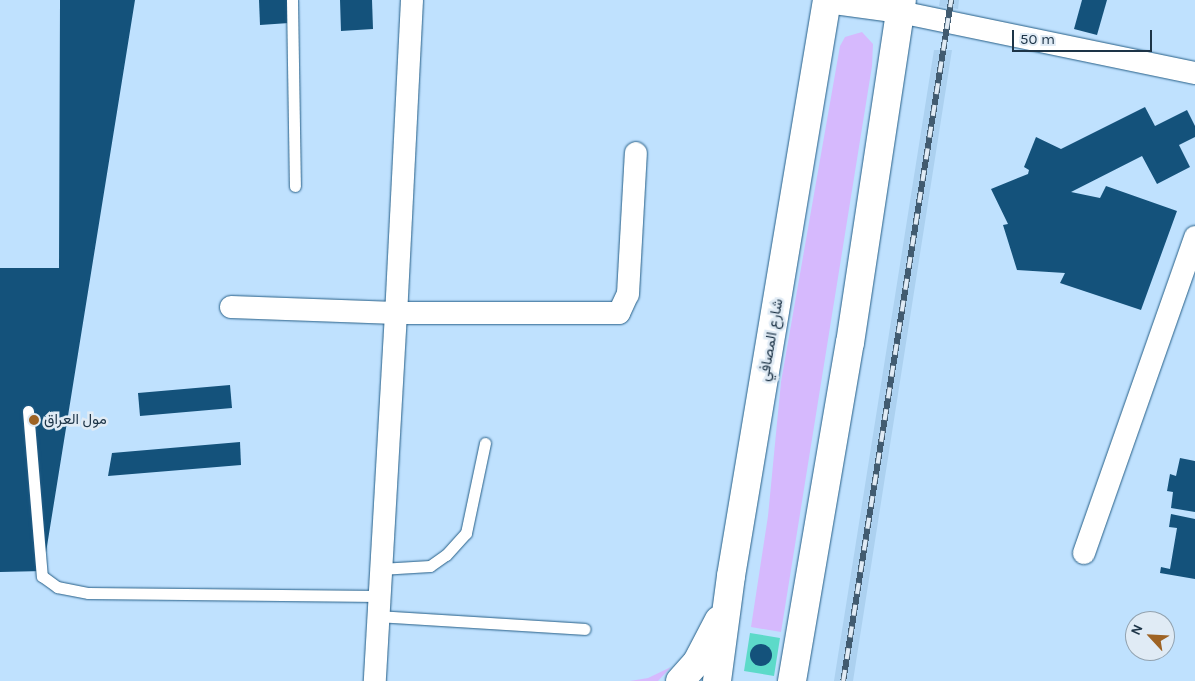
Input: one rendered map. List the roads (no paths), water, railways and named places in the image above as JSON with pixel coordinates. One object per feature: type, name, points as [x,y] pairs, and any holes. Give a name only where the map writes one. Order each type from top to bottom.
[{"type":"main road","name":"شارع المصافي","points":[[717,681],[731,576],[826,1]]},
{"type":"main road","points":[[807,681],[794,668],[850,343],[901,6]]},
{"type":"main road","points":[[680,681],[697,662],[719,621],[731,576]]},
{"type":"street","points":[[375,681],[412,0]]},
{"type":"street","points":[[826,1],[901,6],[1195,73]]},
{"type":"street","points":[[231,307],[396,313],[619,313],[628,294],[636,153]]},
{"type":"street","points":[[1084,553],[1195,237]]},
{"type":"lane","points":[[292,0],[295,186]]},
{"type":"lane","points":[[28,411],[42,576],[57,587],[88,593],[378,606],[585,629]]},
{"type":"lane","points":[[380,569],[430,566],[446,555],[466,533],[485,443]]},
{"type":"railway","points":[[843,681],[951,0]]},
{"type":"place","name":"مول العراق","points":[[34,420]]}]
